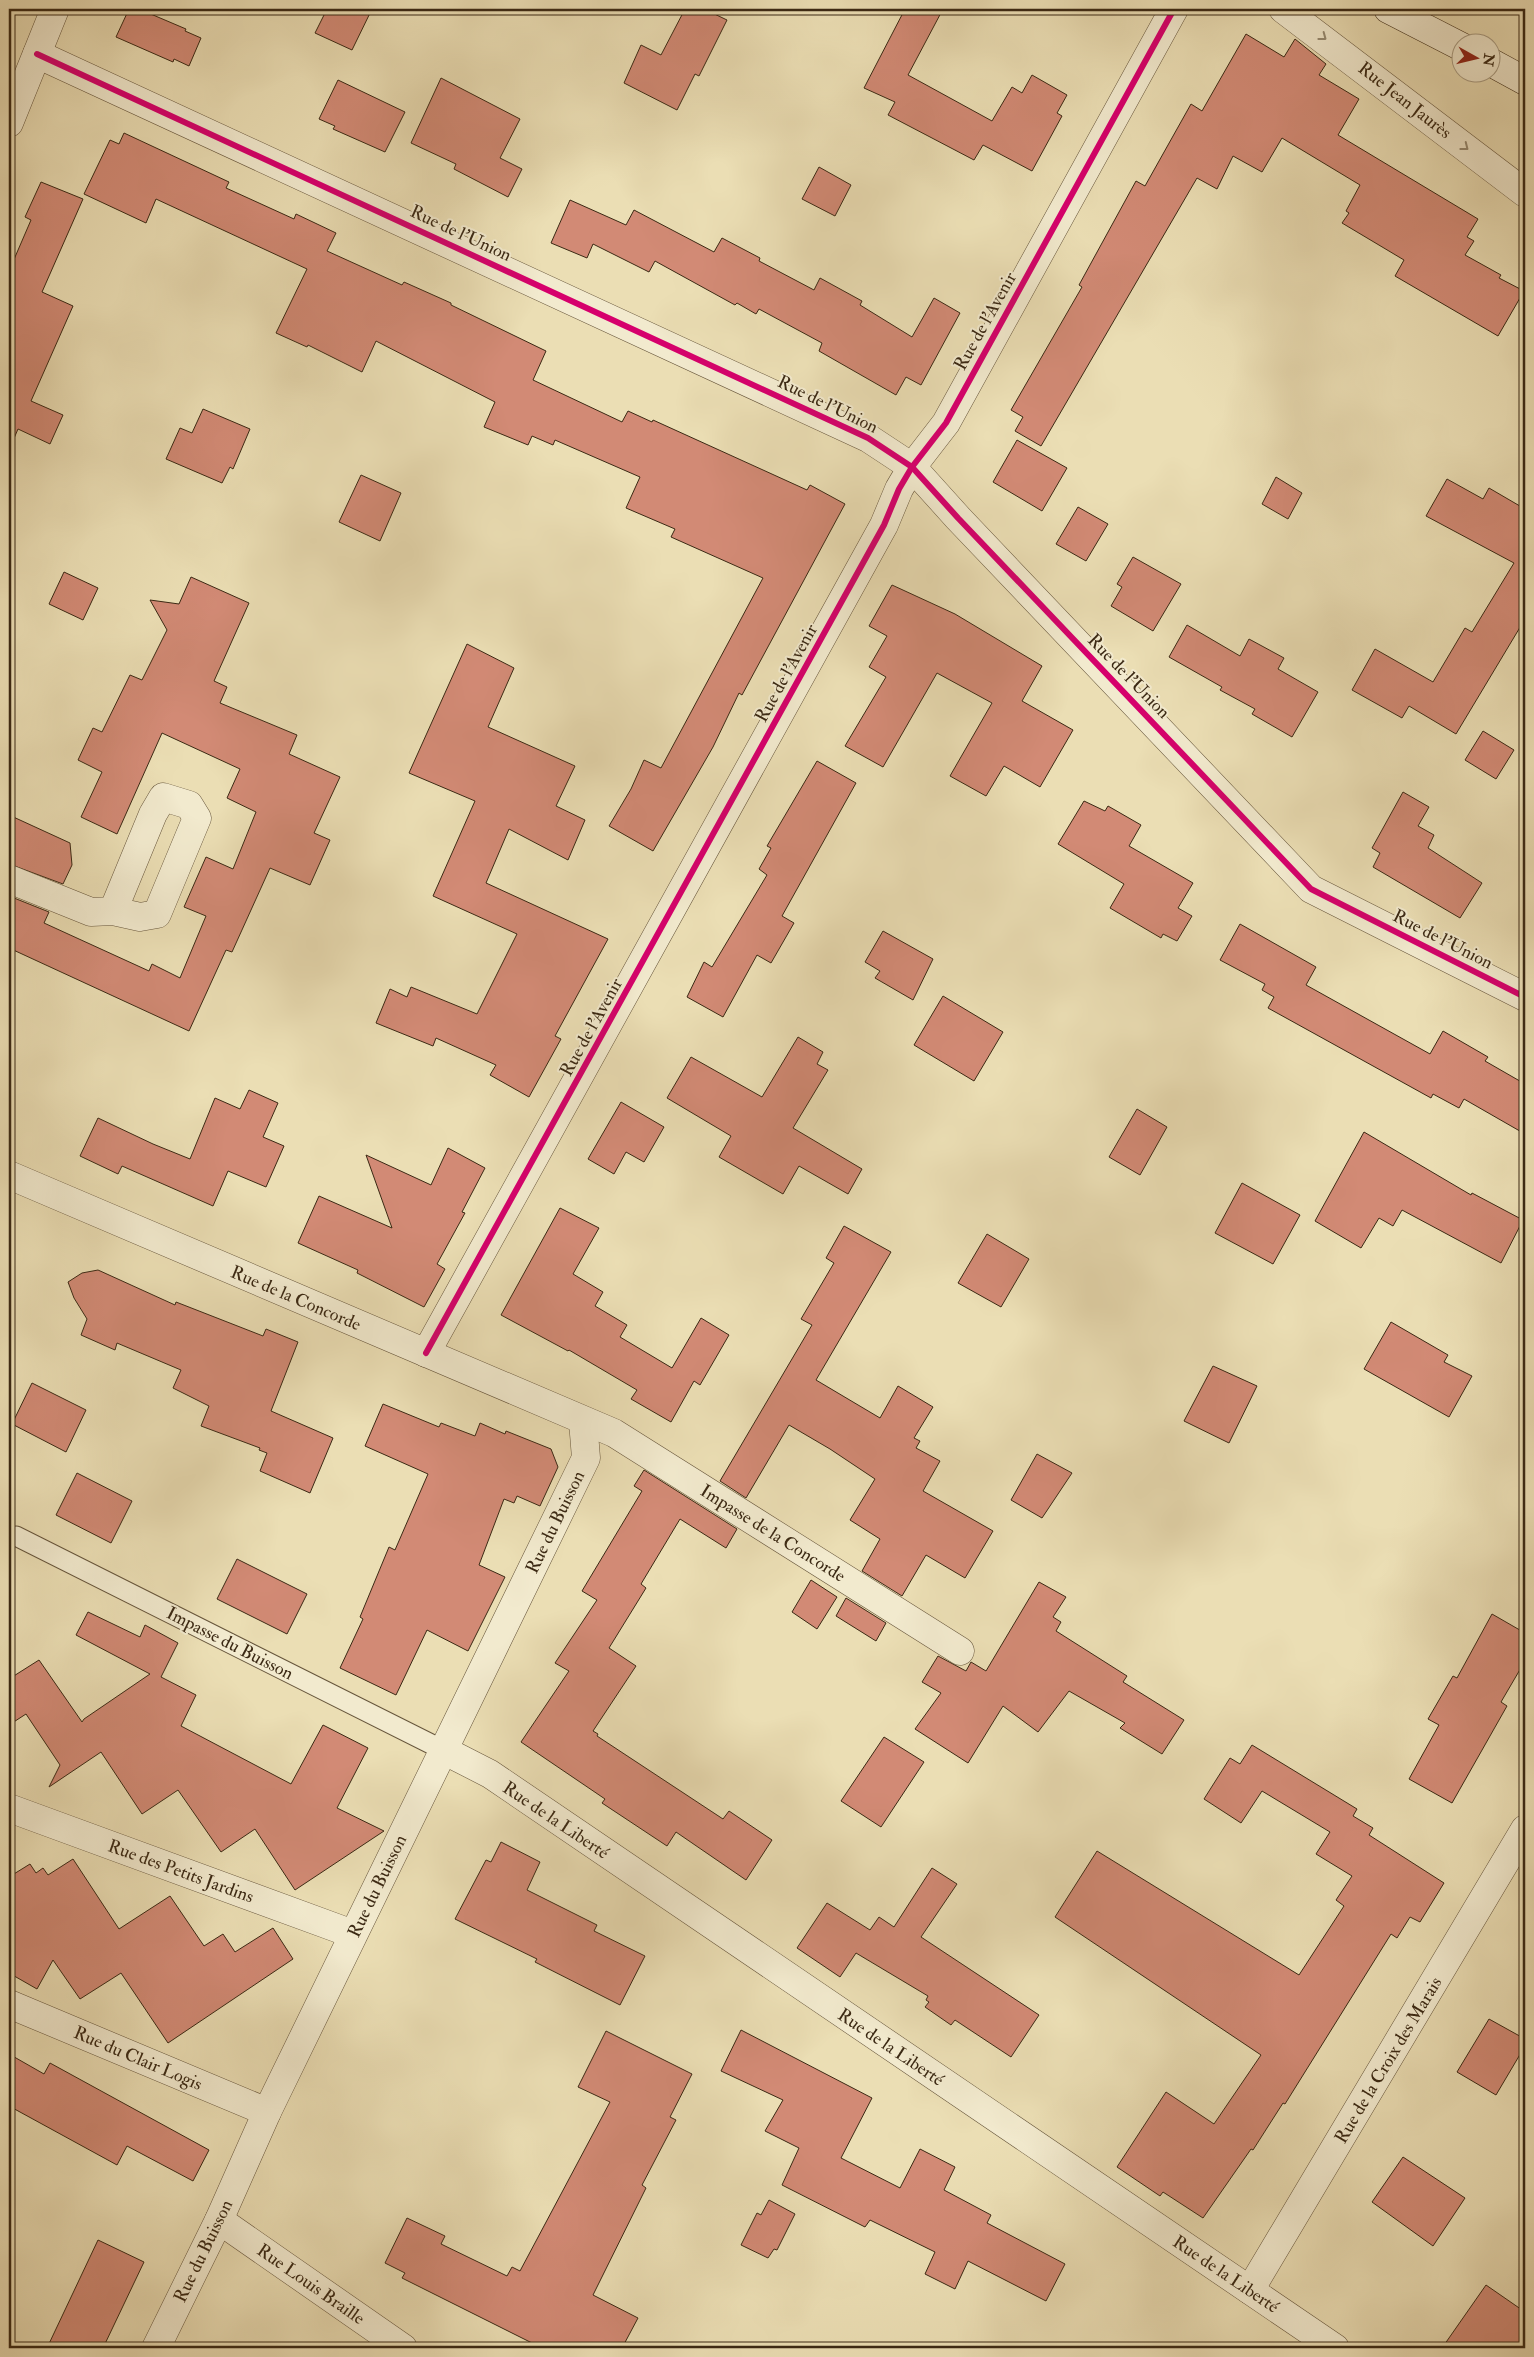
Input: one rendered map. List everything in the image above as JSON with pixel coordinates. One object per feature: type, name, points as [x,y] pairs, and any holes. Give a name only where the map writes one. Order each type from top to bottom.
[{"type":"street","points":[[9,123],[55,9]]},
{"type":"street","name":"Rue de l'Avenir","points":[[426,1353],[884,525],[899,489],[912,467],[946,423],[1174,9]]},
{"type":"street","name":"Rue Jean Jaurès","points":[[1283,9],[1525,193]]},
{"type":"street","points":[[1388,9],[1452,42]]},
{"type":"street","name":"Rue de l'Union","points":[[37,54],[868,438],[912,467],[958,518],[1311,889],[1525,997]]},
{"type":"street","points":[[1502,68],[1525,81]]},
{"type":"street","points":[[9,880],[91,912],[113,911]]},
{"type":"street","name":"Rue de la Concorde","points":[[9,1175],[583,1421]]},
{"type":"street","name":"Impasse de la Concorde","points":[[583,1421],[614,1433],[960,1650]]},
{"type":"street","name":"Rue du Buisson","points":[[156,2348],[219,2220],[267,2112],[353,1934],[445,1751],[586,1458],[583,1421]]},
{"type":"street","name":"Rue de la Liberté","points":[[445,1751],[490,1774],[1335,2348]]},
{"type":"street","name":"Rue des Petits Jardins","points":[[9,1808],[353,1934]]},
{"type":"street","name":"Rue de la Croix des Marais","points":[[1250,2290],[1525,1829]]},
{"type":"street","name":"Rue du Clair Logis","points":[[9,2004],[267,2112]]},
{"type":"street","name":"Rue Louis Braille","points":[[219,2220],[403,2348]]},
{"type":"lane","name":"Impasse du Buisson","points":[[16,1536],[445,1751]]},
{"type":"building","points":[[129,9],[139,9],[186,29],[185,31],[201,38],[189,66],[174,59],[173,62],[116,37]]},
{"type":"building","points":[[327,9],[372,9],[352,50],[315,33]]},
{"type":"building","points":[[685,9],[704,9],[727,20],[699,76],[695,74],[677,110],[624,83],[641,45],[661,55]]},
{"type":"building","points":[[905,9],[943,9],[908,75],[992,121],[1012,87],[1022,93],[1032,75],[1067,95],[1057,113],[1062,116],[1032,171],[983,145],[974,160],[888,115],[895,102],[864,88]]},
{"type":"building","points":[[1246,34],[1284,57],[1295,39],[1326,64],[1319,75],[1359,99],[1338,135],[1478,219],[1467,237],[1474,241],[1465,255],[1501,275],[1499,278],[1524,291],[1498,336],[1395,276],[1404,260],[1342,223],[1349,213],[1346,211],[1360,185],[1282,138],[1262,172],[1233,156],[1217,189],[1197,178],[1041,446],[1015,431],[1023,417],[1011,410],[1082,287],[1079,285],[1136,181],[1145,186],[1191,104],[1202,111]]},
{"type":"building","points":[[441,78],[520,119],[500,158],[522,169],[508,197],[454,169],[456,164],[411,143]]},
{"type":"building","points":[[338,80],[405,112],[385,152],[333,129],[335,126],[319,119]]},
{"type":"building","points":[[124,133],[229,182],[226,188],[294,219],[296,214],[336,233],[327,251],[402,285],[404,282],[451,303],[451,305],[546,351],[533,380],[622,422],[628,411],[652,422],[653,420],[807,490],[810,485],[845,504],[742,695],[739,693],[713,747],[653,851],[609,826],[631,789],[644,760],[661,768],[763,578],[671,537],[675,529],[626,508],[640,477],[555,440],[553,445],[532,436],[528,445],[484,427],[495,402],[376,341],[362,372],[308,345],[307,347],[276,333],[307,269],[156,199],[146,223],[84,194],[110,140],[119,144]]},
{"type":"building","points":[[819,167],[851,185],[835,216],[802,199]]},
{"type":"building","points":[[41,182],[83,199],[42,292],[73,306],[31,401],[63,415],[50,444],[18,429],[9,450],[9,271],[31,220],[25,217]]},
{"type":"building","points":[[570,200],[626,225],[634,210],[714,252],[722,238],[760,258],[759,261],[814,290],[820,278],[862,301],[860,305],[912,337],[934,298],[960,313],[921,385],[906,377],[896,395],[819,351],[822,343],[759,309],[756,314],[737,303],[735,305],[655,261],[649,272],[593,244],[587,258],[551,243]]},
{"type":"building","points":[[203,409],[250,429],[233,469],[230,467],[222,483],[166,459],[180,428],[192,433]]},
{"type":"building","points":[[1017,440],[1067,468],[1042,511],[993,482]]},
{"type":"building","points":[[361,475],[401,493],[380,541],[339,522]]},
{"type":"building","points":[[1276,477],[1302,493],[1288,519],[1262,504]]},
{"type":"building","points":[[1447,479],[1483,499],[1489,488],[1525,509],[1525,619],[1456,734],[1409,706],[1402,718],[1352,690],[1375,649],[1433,682],[1465,628],[1472,632],[1514,563],[1426,516]]},
{"type":"building","points":[[1078,507],[1108,524],[1086,561],[1056,544]]},
{"type":"building","points":[[1133,557],[1181,584],[1153,631],[1111,606],[1122,587],[1117,584]]},
{"type":"building","points":[[64,572],[98,588],[83,620],[49,604]]},
{"type":"building","points":[[191,577],[249,603],[214,681],[227,687],[220,703],[297,735],[289,754],[340,777],[314,833],[330,840],[310,885],[270,868],[232,952],[226,950],[189,1031],[9,948],[9,896],[49,912],[44,923],[149,971],[152,964],[180,978],[206,916],[184,907],[206,857],[233,869],[256,812],[227,798],[240,769],[162,733],[117,834],[81,817],[102,772],[78,760],[93,728],[102,732],[130,675],[142,680],[167,630],[150,600],[179,604]]},
{"type":"building","points":[[892,585],[955,614],[1042,666],[1022,701],[1073,730],[1040,787],[1004,766],[986,796],[950,776],[992,703],[937,673],[883,767],[845,746],[886,677],[869,667],[887,636],[869,626]]},
{"type":"building","points":[[1187,625],[1240,656],[1249,639],[1284,658],[1278,669],[1318,692],[1292,737],[1252,714],[1255,709],[1220,690],[1222,687],[1169,657]]},
{"type":"building","points":[[467,644],[514,668],[488,727],[575,766],[556,806],[585,820],[568,860],[509,829],[486,883],[608,939],[555,1036],[561,1039],[529,1097],[490,1075],[496,1065],[436,1038],[433,1046],[376,1023],[390,989],[407,997],[411,987],[477,1014],[517,934],[433,896],[475,801],[409,773]]},
{"type":"building","points":[[1483,731],[1514,750],[1496,779],[1465,760]]},
{"type":"building","points":[[817,761],[856,783],[782,916],[794,923],[771,963],[757,955],[723,1017],[687,997],[704,962],[712,967],[767,875],[759,869],[771,848],[767,846]]},
{"type":"building","points":[[1403,792],[1429,807],[1418,826],[1434,835],[1428,848],[1482,883],[1460,918],[1373,867],[1380,853],[1372,848]]},
{"type":"building","points":[[1084,801],[1105,811],[1108,806],[1141,825],[1129,846],[1193,883],[1178,908],[1192,916],[1177,941],[1163,934],[1161,938],[1110,908],[1124,884],[1058,844]]},
{"type":"building","points":[[9,815],[70,843],[72,865],[63,884],[9,864]]},
{"type":"building","points":[[1240,924],[1316,967],[1306,985],[1430,1054],[1443,1031],[1488,1057],[1485,1061],[1525,1084],[1525,1134],[1464,1099],[1459,1108],[1433,1094],[1431,1098],[1268,1008],[1274,997],[1262,990],[1265,984],[1220,960]]},
{"type":"building","points":[[883,931],[933,959],[913,1000],[875,978],[880,971],[865,962]]},
{"type":"building","points":[[943,996],[1003,1032],[974,1081],[914,1045]]},
{"type":"building","points":[[798,1037],[823,1052],[817,1064],[828,1070],[793,1128],[862,1169],[848,1194],[799,1166],[783,1194],[719,1157],[731,1136],[667,1098],[691,1057],[762,1097]]},
{"type":"building","points":[[249,1090],[278,1103],[263,1137],[284,1146],[266,1187],[228,1171],[213,1206],[122,1166],[118,1174],[80,1156],[98,1118],[190,1159],[215,1098],[240,1109]]},
{"type":"building","points":[[621,1102],[664,1127],[644,1162],[626,1152],[614,1174],[588,1159]]},
{"type":"building","points":[[1137,1109],[1167,1127],[1140,1175],[1109,1157]]},
{"type":"building","points":[[1364,1132],[1471,1195],[1472,1193],[1523,1220],[1501,1263],[1402,1210],[1393,1226],[1379,1218],[1361,1248],[1315,1221]]},
{"type":"building","points":[[448,1148],[485,1168],[462,1212],[465,1213],[437,1264],[445,1269],[424,1307],[357,1273],[358,1270],[298,1243],[319,1196],[392,1228],[366,1155],[431,1185]]},
{"type":"building","points":[[1242,1183],[1300,1215],[1273,1264],[1215,1233]]},
{"type":"building","points":[[560,1208],[599,1228],[573,1274],[603,1292],[595,1306],[627,1325],[620,1337],[672,1368],[701,1318],[729,1335],[700,1385],[694,1381],[671,1422],[631,1399],[637,1390],[569,1350],[501,1315]]},
{"type":"building","points":[[844,1226],[891,1252],[816,1380],[880,1418],[898,1386],[933,1407],[914,1438],[920,1441],[916,1448],[940,1461],[923,1491],[993,1531],[965,1578],[926,1555],[902,1596],[862,1571],[880,1539],[850,1520],[875,1479],[830,1449],[789,1425],[746,1498],[720,1481],[812,1325],[801,1319],[834,1263],[826,1258]]},
{"type":"building","points":[[987,1234],[1029,1259],[1001,1307],[958,1283]]},
{"type":"building","points":[[98,1270],[175,1305],[176,1302],[263,1336],[266,1329],[298,1342],[271,1411],[333,1438],[310,1493],[260,1471],[267,1453],[259,1450],[260,1448],[201,1426],[209,1406],[173,1388],[181,1370],[117,1343],[115,1350],[81,1335],[87,1319],[74,1298],[68,1282],[82,1273]]},
{"type":"building","points":[[1391,1322],[1448,1355],[1444,1362],[1472,1376],[1449,1417],[1364,1369]]},
{"type":"building","points":[[1213,1366],[1257,1386],[1229,1443],[1184,1421]]},
{"type":"building","points":[[32,1383],[86,1410],[66,1452],[12,1424]]},
{"type":"building","points":[[383,1404],[439,1427],[441,1423],[475,1436],[480,1423],[505,1434],[506,1431],[551,1449],[558,1467],[540,1506],[517,1496],[514,1503],[504,1499],[479,1565],[505,1577],[468,1651],[427,1630],[396,1695],[340,1668],[363,1619],[360,1617],[389,1547],[395,1550],[428,1474],[365,1446]]},
{"type":"building","points":[[1037,1454],[1072,1473],[1042,1518],[1011,1500]]},
{"type":"building","points":[[644,1470],[737,1529],[726,1548],[680,1519],[641,1584],[646,1588],[609,1648],[636,1666],[593,1731],[598,1734],[597,1736],[723,1819],[729,1811],[772,1840],[746,1880],[676,1832],[667,1846],[602,1803],[605,1799],[521,1742],[569,1671],[555,1663],[597,1600],[582,1591],[642,1491],[634,1486]]},
{"type":"building","points":[[77,1473],[132,1501],[111,1543],[56,1515]]},
{"type":"building","points":[[237,1559],[307,1594],[287,1634],[217,1599]]},
{"type":"building","points":[[811,1580],[837,1597],[817,1629],[792,1612]]},
{"type":"building","points":[[1039,1582],[1066,1597],[1053,1617],[1061,1622],[1056,1631],[1127,1676],[1123,1682],[1184,1720],[1162,1754],[1120,1728],[1125,1723],[1069,1691],[1038,1732],[1003,1706],[968,1763],[915,1729],[941,1693],[922,1682],[938,1656],[966,1671],[971,1662],[986,1671]]},
{"type":"building","points":[[846,1598],[886,1623],[876,1641],[836,1616]]},
{"type":"building","points":[[88,1612],[140,1637],[145,1625],[178,1643],[161,1677],[196,1695],[181,1726],[291,1784],[323,1725],[368,1748],[337,1808],[384,1831],[295,1890],[255,1829],[221,1852],[178,1790],[142,1814],[101,1752],[49,1787],[60,1765],[26,1714],[9,1725],[9,1679],[39,1660],[82,1722],[150,1674],[76,1635]]},
{"type":"building","points":[[1492,1614],[1525,1633],[1525,1661],[1501,1702],[1507,1706],[1452,1803],[1409,1779],[1439,1725],[1428,1719],[1453,1676],[1457,1678]]},
{"type":"building","points":[[884,1737],[924,1762],[881,1827],[841,1801]]},
{"type":"building","points":[[1252,1745],[1357,1809],[1353,1816],[1373,1828],[1369,1835],[1444,1883],[1420,1922],[1410,1917],[1397,1938],[1391,1934],[1285,2104],[1283,2103],[1253,2150],[1251,2149],[1203,2218],[1163,2192],[1160,2196],[1117,2167],[1166,2092],[1214,2124],[1261,2055],[1055,1917],[1097,1851],[1299,1975],[1344,1906],[1336,1900],[1352,1876],[1316,1854],[1330,1832],[1262,1791],[1241,1823],[1204,1799],[1230,1758],[1240,1764]]},
{"type":"building","points":[[501,1842],[540,1862],[527,1890],[597,1925],[594,1931],[645,1956],[620,2005],[535,1962],[537,1959],[455,1919],[486,1860],[491,1862]]},
{"type":"building","points":[[73,1859],[119,1929],[170,1896],[204,1946],[223,1934],[235,1952],[273,1928],[293,1959],[168,2043],[121,1973],[80,1999],[53,1960],[37,1989],[9,1973],[9,1877],[30,1864],[36,1873],[43,1868],[48,1875]]},
{"type":"building","points":[[932,1868],[957,1884],[921,1937],[1039,2015],[1011,2057],[955,2020],[951,2025],[925,2007],[929,2002],[926,2000],[928,1996],[856,1953],[840,1977],[797,1948],[827,1903],[870,1930],[879,1917],[894,1927]]},
{"type":"building","points":[[1489,2019],[1525,2039],[1525,2046],[1496,2095],[1457,2072]]},
{"type":"building","points":[[741,2030],[872,2098],[841,2158],[900,2188],[920,2149],[955,2167],[944,2190],[991,2215],[987,2223],[1065,2264],[1046,2301],[968,2261],[955,2289],[925,2274],[935,2252],[870,2220],[865,2227],[782,2185],[799,2148],[765,2131],[783,2100],[721,2071]]},
{"type":"building","points":[[606,2031],[692,2074],[670,2117],[676,2120],[642,2185],[646,2188],[593,2295],[638,2318],[622,2348],[542,2348],[402,2278],[405,2273],[385,2263],[407,2218],[445,2236],[441,2244],[507,2276],[512,2267],[520,2271],[610,2102],[578,2087]]},
{"type":"building","points":[[9,2054],[44,2074],[50,2063],[209,2150],[193,2181],[127,2146],[117,2165],[9,2106]]},
{"type":"building","points":[[1403,2157],[1465,2198],[1433,2246],[1372,2202]]},
{"type":"building","points":[[769,2200],[795,2214],[777,2250],[774,2249],[768,2258],[741,2245],[757,2213],[761,2215]]},
{"type":"building","points":[[98,2240],[144,2262],[103,2348],[47,2348]]},
{"type":"building","points":[[1486,2285],[1525,2312],[1525,2348],[1442,2348]]},
{"type":"cycle path","points":[[426,1353],[884,525],[899,489],[912,467],[946,423],[1174,9]]},
{"type":"cycle path","points":[[37,54],[868,438],[912,467],[958,518],[1311,889],[1525,997]]}]
